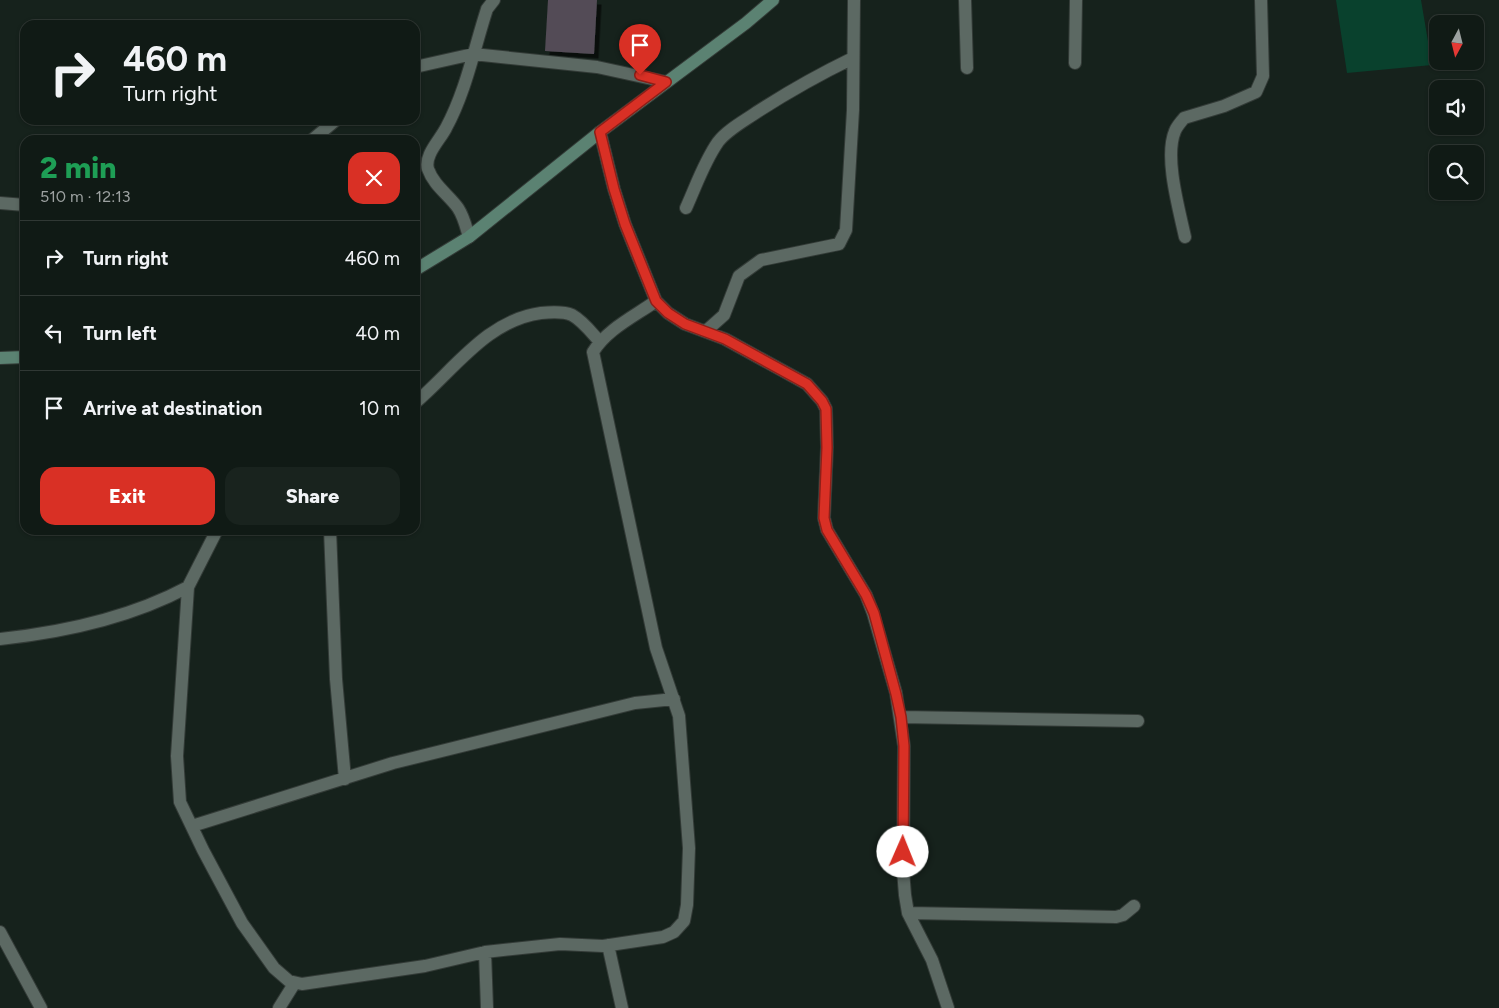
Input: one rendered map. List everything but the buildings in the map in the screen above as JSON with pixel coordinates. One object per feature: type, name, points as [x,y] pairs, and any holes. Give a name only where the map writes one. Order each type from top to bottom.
[{"type":"main road","points":[[420,267],[468,237],[600,132],[773,0]]},
{"type":"main road","points":[[0,358],[20,356]]},
{"type":"street","points":[[420,163],[428,158],[454,112],[466,82],[472,54],[487,9],[494,0]]},
{"type":"street","points":[[706,331],[724,315],[739,276],[761,260],[839,244],[846,230],[853,110],[854,0]]},
{"type":"street","points":[[964,0],[967,68]]},
{"type":"street","points":[[1075,63],[1076,0]]},
{"type":"street","points":[[1185,237],[1176,195],[1171,149],[1175,131],[1184,118],[1224,106],[1256,92],[1263,76],[1261,0]]},
{"type":"street","points":[[420,67],[472,54],[597,67],[666,82]]},
{"type":"street","points":[[686,208],[719,141],[738,124],[810,80],[853,58]]},
{"type":"street","points":[[318,135],[330,125]]},
{"type":"street","points":[[600,132],[625,224],[656,301],[668,313],[685,324],[706,331],[807,384],[822,401],[826,409],[827,448],[824,518],[827,530],[866,595],[874,613],[901,717],[904,772],[903,870],[908,913],[932,960],[948,1008]]},
{"type":"street","points":[[428,158],[428,167],[433,178],[458,208],[465,220],[468,237]]},
{"type":"street","points":[[0,203],[20,205]]},
{"type":"street","points":[[214,535],[188,587],[177,756],[180,802],[242,923],[274,968],[294,984],[335,980],[425,966],[485,952],[560,944],[608,945],[668,936],[680,927],[686,914],[689,848],[679,716],[660,664],[614,458],[593,352],[600,342],[656,301]]},
{"type":"street","points":[[420,398],[473,346],[498,328],[528,315],[552,312],[569,314],[581,321],[600,342]]},
{"type":"street","points":[[330,535],[336,679],[345,779]]},
{"type":"street","points":[[0,639],[91,624],[128,614],[188,587]]},
{"type":"street","points":[[192,826],[393,763],[635,703],[674,699]]},
{"type":"street","points":[[901,717],[1138,721]]},
{"type":"street","points":[[908,913],[1116,917],[1123,915],[1134,906]]},
{"type":"street","points":[[0,932],[41,1008]]},
{"type":"street","points":[[608,945],[622,1008]]},
{"type":"street","points":[[485,952],[487,1008]]},
{"type":"street","points":[[279,1008],[294,984]]},
{"type":"green space","points":[[1336,0],[1421,0],[1429,47],[1429,65],[1347,73]]},
{"type":"route","points":[[640,75],[666,82],[600,132],[625,224],[656,301],[668,313],[685,324],[725,339],[807,384],[816,393],[826,409],[827,448],[824,518],[827,530],[866,595],[874,613],[901,717],[904,746],[903,852]]}]
